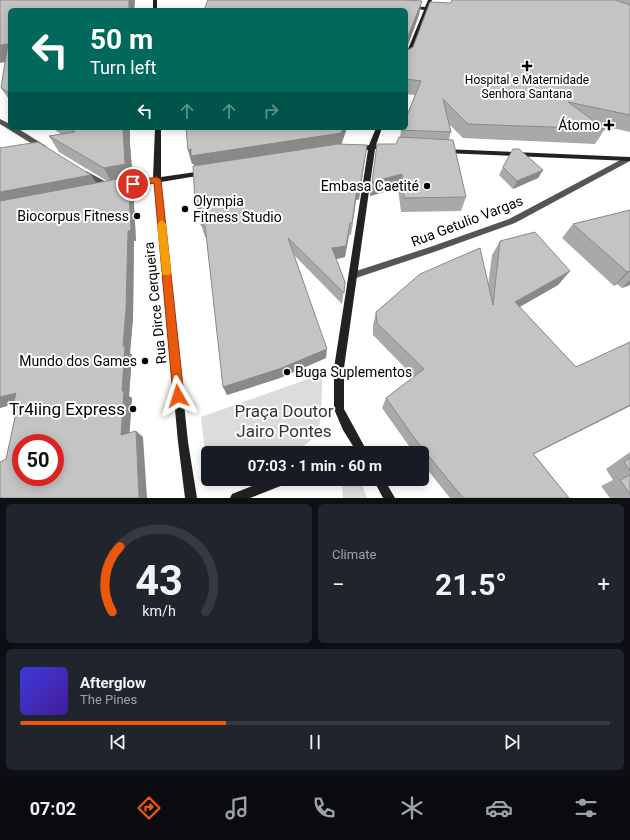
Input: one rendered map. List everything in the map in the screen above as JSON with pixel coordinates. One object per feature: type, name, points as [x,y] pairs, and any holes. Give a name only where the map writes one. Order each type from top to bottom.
[{"type":"street","points":[[408,56],[430,0]]},
{"type":"street","points":[[403,7],[427,8]]},
{"type":"street","points":[[14,130],[51,152]]},
{"type":"street","name":"Rua Dirce Cerqueira","points":[[158,130],[157,180],[183,442],[191,498]]},
{"type":"street","points":[[358,446],[339,409],[339,368],[372,147],[379,130]]},
{"type":"street","points":[[349,151],[372,147],[395,148]]},
{"type":"street","name":"Rua Getulio Vargas","points":[[434,150],[629,159]]},
{"type":"street","name":"Rua Getulio Vargas","points":[[353,275],[431,250],[512,221],[629,159]]},
{"type":"street","points":[[77,168],[106,189],[210,172]]},
{"type":"street","points":[[236,498],[266,486]]},
{"type":"street","points":[[382,486],[389,498]]},
{"type":"green space","name":"Praça Doutor Jairo Pontes","points":[[322,374],[322,404],[318,431],[310,441],[303,446],[204,446],[201,417]]},
{"type":"green space","name":"Praça Doutor Jairo Pontes","points":[[363,486],[367,498],[343,498],[342,487]]},
{"type":"building","points":[[0,0],[129,0],[129,8],[8,8],[8,44],[0,45]]},
{"type":"building","name":"Hospital e Maternidade Senhora Santana","points":[[208,0],[422,1],[408,36],[408,8],[205,8]]},
{"type":"building","name":"Hospital e Maternidade Senhora Santana","points":[[452,0],[615,0],[630,5],[630,115],[568,102],[605,129],[468,124],[443,99],[451,132],[401,130],[408,130],[408,113],[421,81],[408,79],[408,50],[413,47],[430,2],[451,3]]},
{"type":"building","points":[[8,44],[8,92],[1,88]]},
{"type":"building","points":[[72,130],[123,130],[125,164],[104,168],[49,136],[75,132]]},
{"type":"building","points":[[186,130],[342,130],[341,133],[191,156],[191,149],[188,150]]},
{"type":"building","points":[[399,137],[453,140],[466,197],[404,198],[402,174],[372,182],[377,144],[396,144]]},
{"type":"building","points":[[38,142],[91,175],[0,192],[0,148]]},
{"type":"building","points":[[338,144],[367,145],[360,187],[357,188],[352,223],[350,223],[346,246],[332,248],[345,282],[344,293],[288,238],[327,349],[279,369],[223,387],[205,225],[201,225],[200,200],[195,201],[193,166]]},
{"type":"building","points":[[513,149],[519,149],[543,170],[517,181],[503,167]]},
{"type":"building","points":[[128,177],[131,230],[128,231],[126,309],[123,346],[125,346],[122,391],[124,391],[121,435],[136,431],[139,498],[0,498],[0,462],[6,459],[18,404],[13,405],[16,393],[0,397],[0,201]]},
{"type":"building","points":[[630,210],[630,271],[627,272],[573,224]]},
{"type":"building","points":[[535,232],[570,271],[515,302],[576,367],[630,342],[630,405],[533,454],[569,498],[463,498],[429,456],[429,446],[421,446],[386,398],[424,369],[377,323],[376,312],[420,274],[480,248],[493,305],[500,241]]},
{"type":"building","points":[[630,458],[630,471],[624,462]]},
{"type":"building","points":[[630,475],[630,494],[620,480]]},
{"type":"slow traffic","points":[[162,224],[166,272]]},
{"type":"place","name":"Hospital e Maternidade Senhora Santana","points":[[527,66]]},
{"type":"place","name":"Átomo","points":[[609,125]]},
{"type":"place","name":"Embasa Caetité","points":[[427,186]]},
{"type":"place","name":"Olympia Fitness Studio","points":[[185,209]]},
{"type":"place","name":"Biocorpus Fitness","points":[[137,216]]},
{"type":"place","name":"Mundo dos Games","points":[[145,361]]},
{"type":"place","name":"Buga Suplementos","points":[[287,372]]},
{"type":"place","name":"Tr4iing Express","points":[[133,409]]},
{"type":"route","points":[[133,184],[157,180],[178,396]]}]
